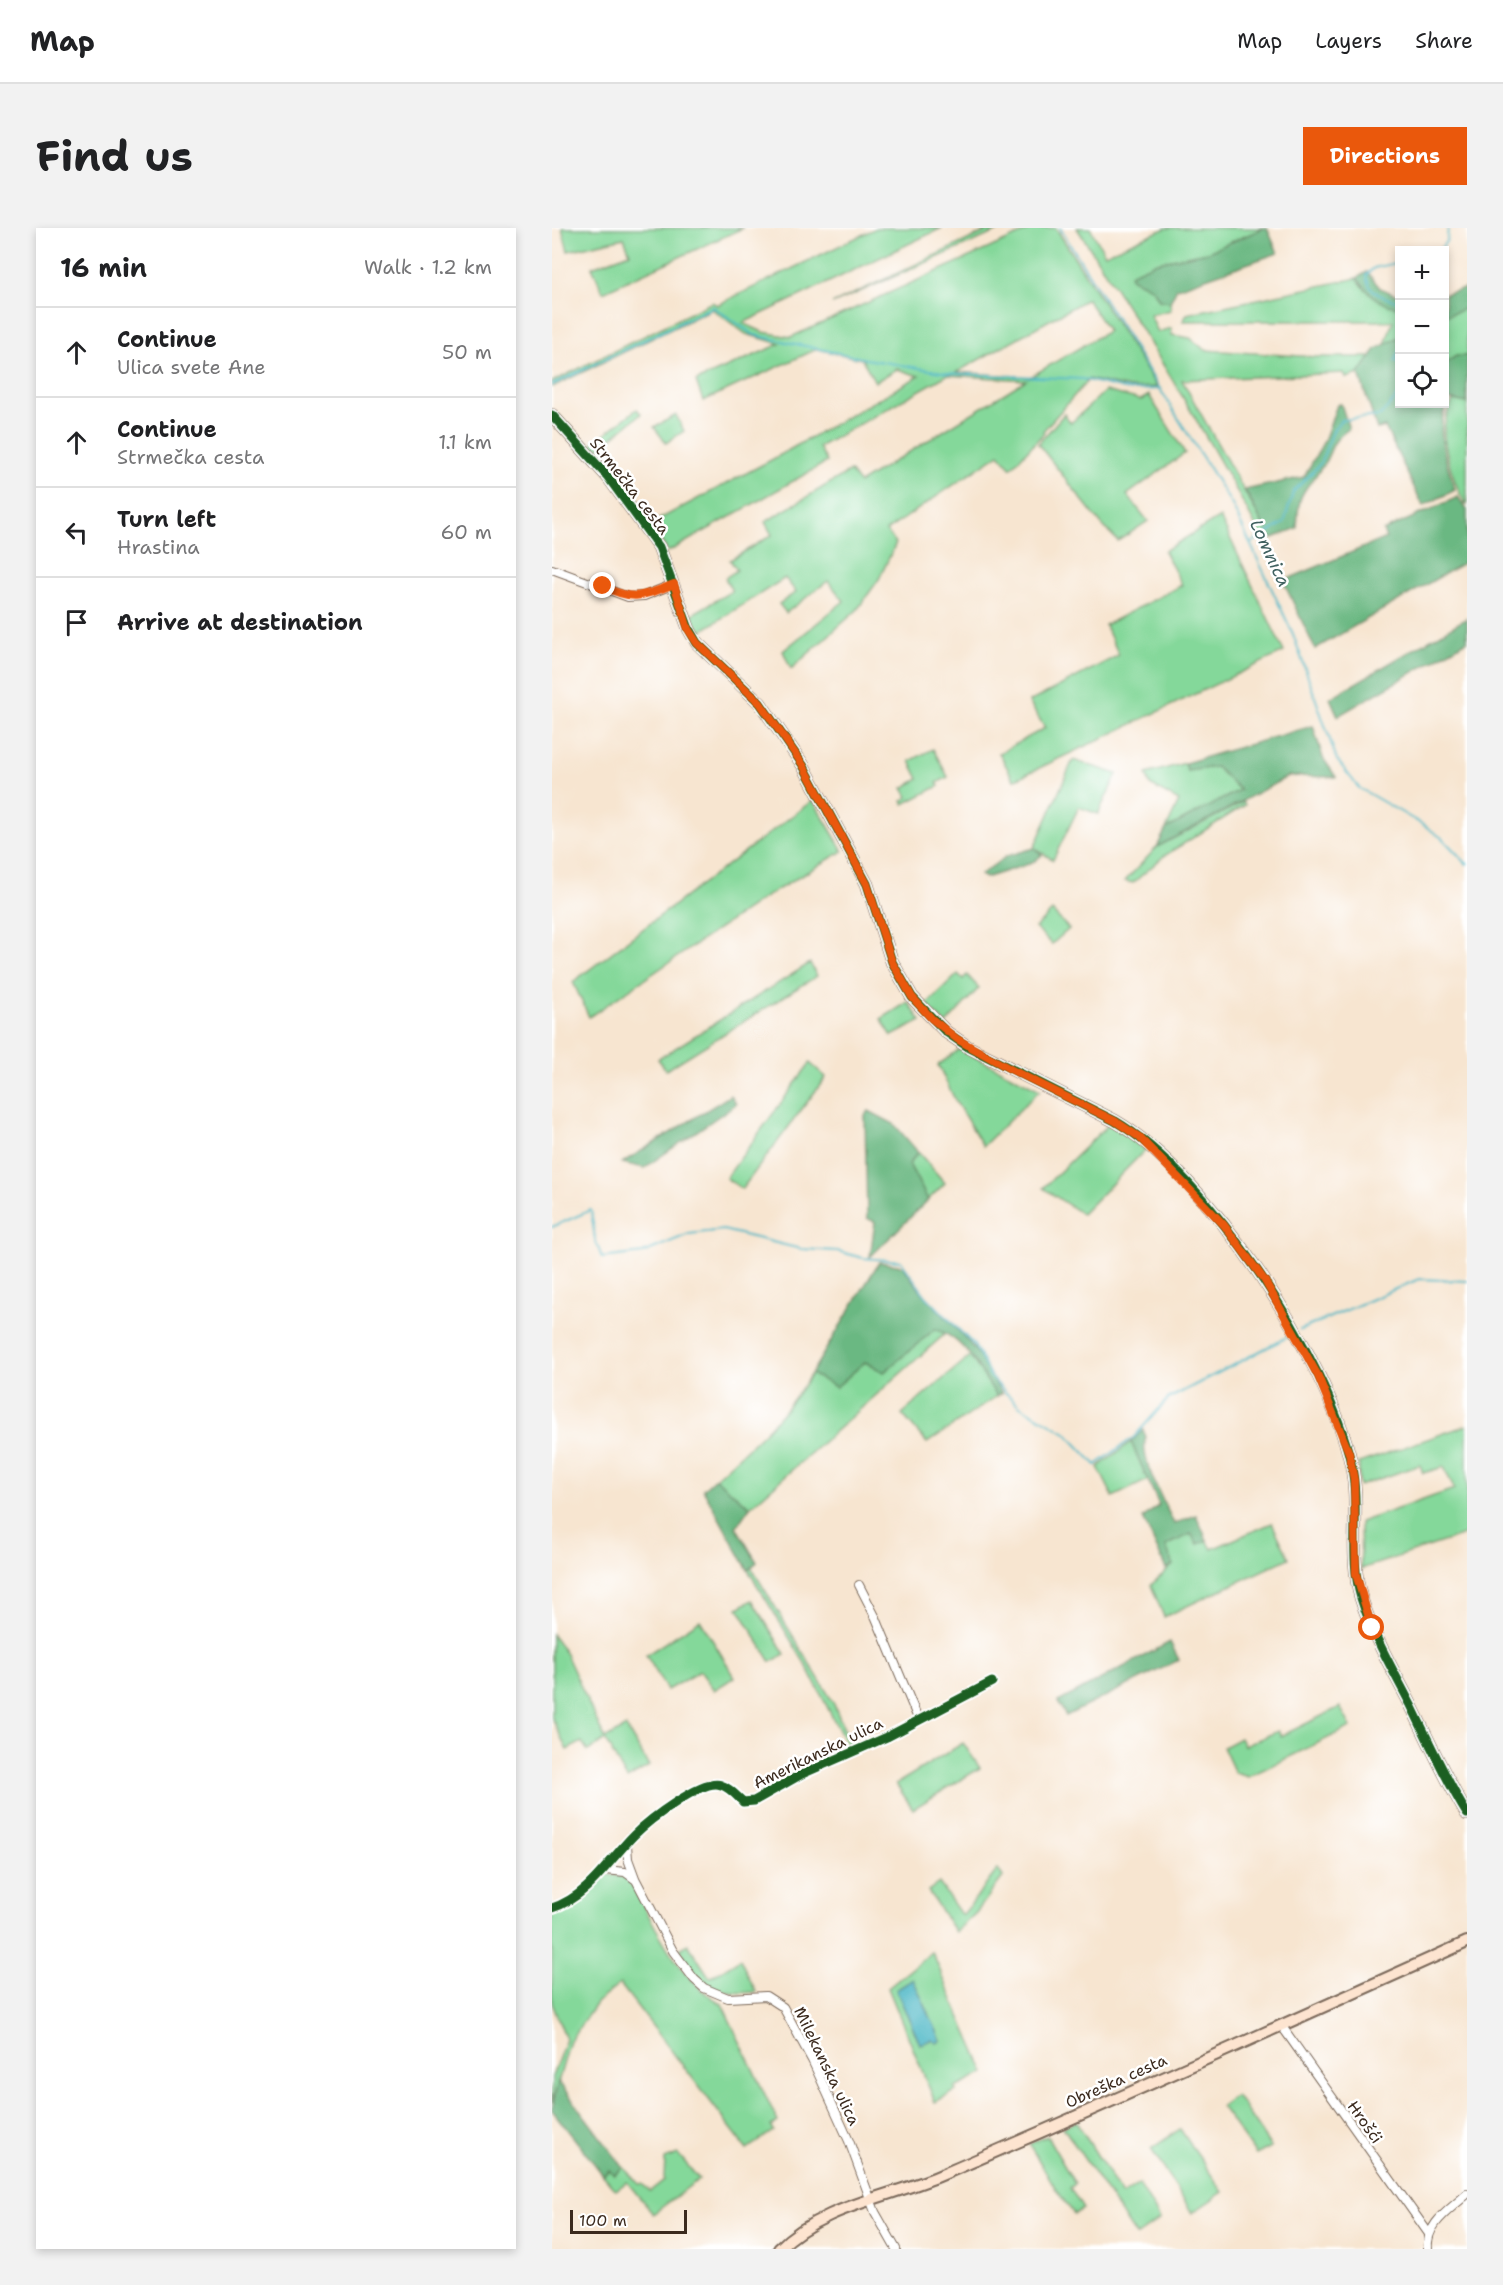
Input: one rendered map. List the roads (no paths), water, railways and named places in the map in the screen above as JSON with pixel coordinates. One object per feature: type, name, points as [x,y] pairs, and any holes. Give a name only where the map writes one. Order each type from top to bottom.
[{"type":"main road","name":"Obreška cesta","points":[[779,2249],[792,2237],[815,2223],[938,2176],[1467,1942]]},
{"type":"street","name":"Strmečka cesta","points":[[552,415],[592,458],[634,510],[664,558],[688,629],[697,643],[760,703],[803,765],[867,884],[894,968],[912,997],[932,1019],[962,1042],[1110,1118],[1139,1137],[1224,1225],[1265,1281],[1318,1376],[1349,1453],[1354,1480],[1356,1574],[1372,1628],[1467,1814]]},
{"type":"street","points":[[552,569],[628,597],[644,596],[674,584]]},
{"type":"street","points":[[859,1586],[876,1618],[919,1721]]},
{"type":"street","name":"Amerikanska ulica","points":[[552,1908],[565,1903],[606,1870],[640,1830],[678,1802],[711,1784],[722,1785],[743,1802],[754,1801],[800,1775],[919,1721],[992,1682]]},
{"type":"street","name":"Milekanska ulica","points":[[628,1842],[628,1859],[636,1880],[673,1951],[694,1979],[722,1996],[766,1996],[783,2007],[812,2060],[849,2141],[870,2201],[896,2249]]},
{"type":"street","points":[[606,1870],[625,1872],[636,1880]]},
{"type":"street","name":"Hrošći","points":[[1281,2025],[1429,2234]]},
{"type":"street","points":[[1428,2249],[1429,2234],[1467,2194]]},
{"type":"water","points":[[913,1979],[941,2040],[937,2043],[932,2040],[920,2044],[896,1990]]},
{"type":"waterway","name":"Lomnica","points":[[1060,228],[1232,505],[1293,634],[1337,760],[1359,788],[1425,826],[1442,838],[1467,864]]},
{"type":"waterway","points":[[1443,246],[1447,240],[1448,228]]},
{"type":"waterway","points":[[1395,263],[1374,268],[1366,275],[1373,290],[1395,300]]},
{"type":"waterway","points":[[552,385],[713,307],[754,335],[866,359],[948,373],[1082,379],[1129,390],[1161,389]]},
{"type":"waterway","points":[[1251,543],[1284,523],[1293,492],[1320,464],[1334,429],[1341,420],[1380,416],[1395,400]]},
{"type":"waterway","points":[[552,1227],[591,1210],[595,1239],[602,1258],[643,1253],[689,1234],[723,1230],[801,1249],[837,1251],[863,1258],[901,1261],[926,1296],[974,1345],[991,1377],[1006,1393],[1020,1406],[1066,1433],[1096,1465],[1134,1437],[1168,1399],[1289,1336]]},
{"type":"waterway","points":[[1300,1330],[1419,1279],[1467,1281]]}]
